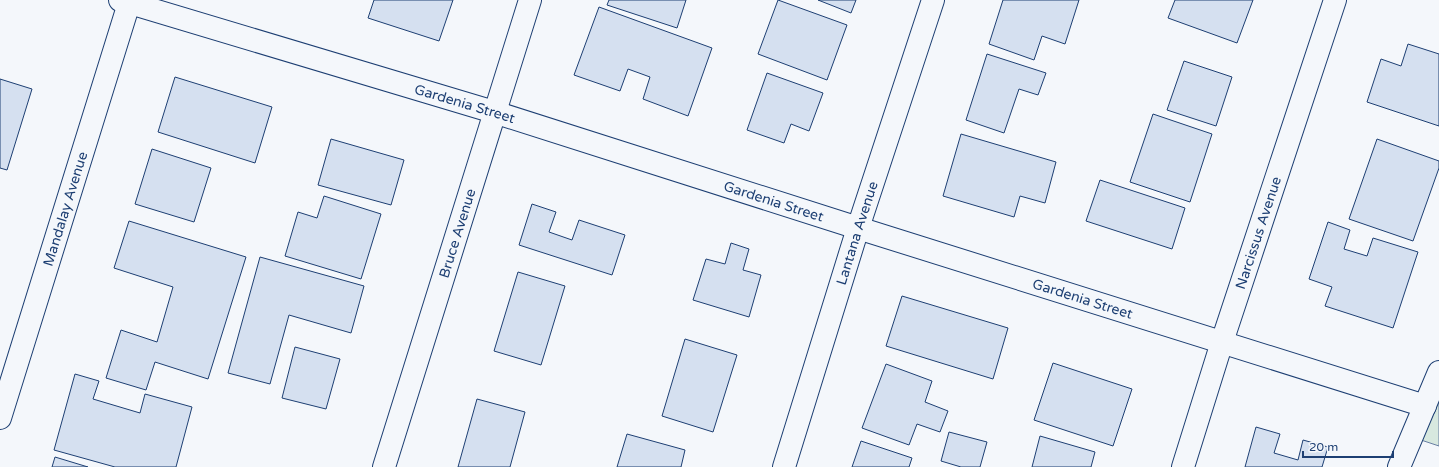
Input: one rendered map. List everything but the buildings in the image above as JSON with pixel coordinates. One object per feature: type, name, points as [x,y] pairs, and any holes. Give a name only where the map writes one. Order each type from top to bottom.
[{"type":"street","name":"Bruce Avenue","points":[[384,467],[530,0]]},
{"type":"street","name":"Lantana Avenue","points":[[784,467],[858,228],[933,0]]},
{"type":"street","name":"Narcissus Avenue","points":[[1183,467],[1222,342],[1335,0]]},
{"type":"street","name":"Gardenia Street","points":[[127,1],[494,112],[1425,406]]},
{"type":"street","name":"Mandalay Avenue","points":[[0,418],[127,1]]},
{"type":"street","points":[[1399,467],[1439,372]]},
{"type":"shaded area","points":[[1439,399],[1439,446],[1412,437]]}]
